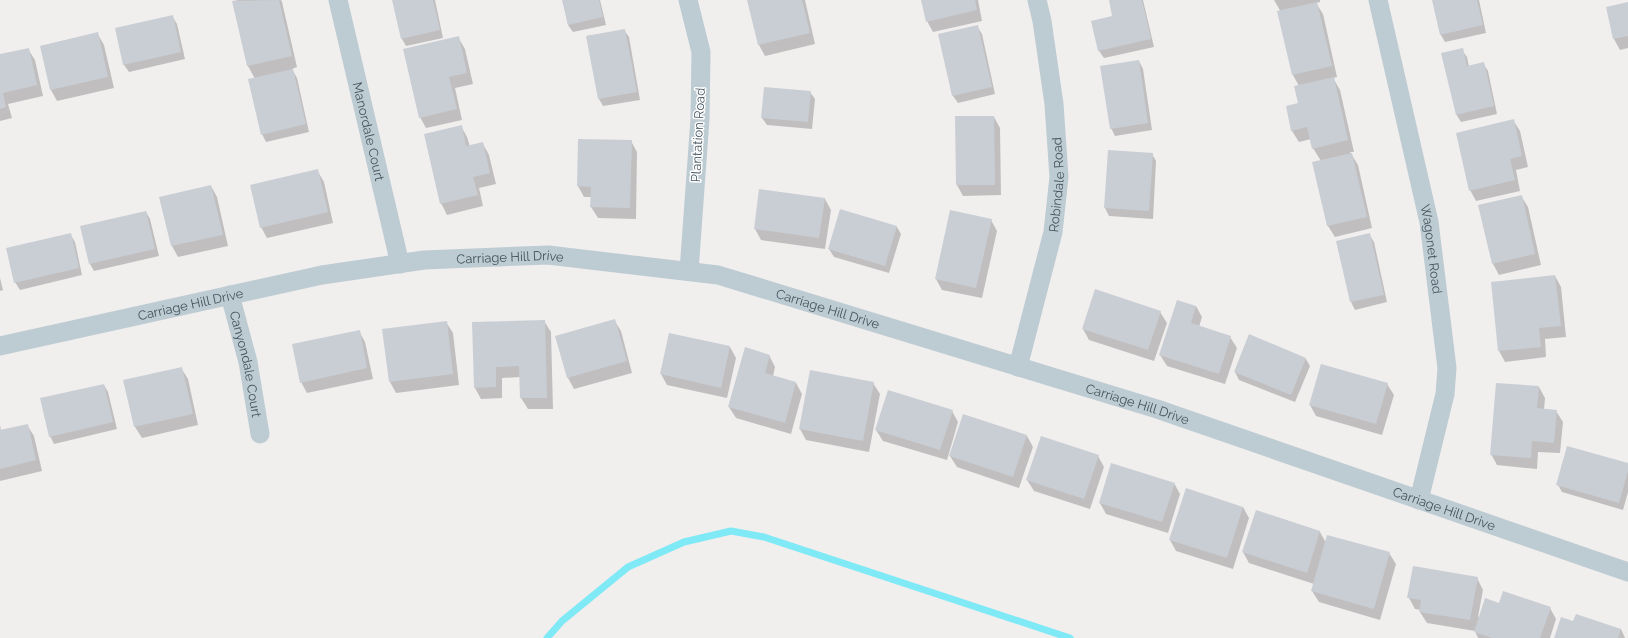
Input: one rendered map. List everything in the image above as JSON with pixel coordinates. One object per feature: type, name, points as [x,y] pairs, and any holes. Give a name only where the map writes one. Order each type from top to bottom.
[{"type":"street","name":"Manordale Court","points":[[338,0],[400,264]]},
{"type":"street","name":"Plantation Road","points":[[688,0],[701,52],[700,119],[689,271]]},
{"type":"street","name":"Robindale Road","points":[[1018,367],[1053,232],[1059,177],[1054,104],[1042,21],[1037,0]]},
{"type":"street","name":"Wagonet Road","points":[[1378,0],[1429,222],[1447,368],[1445,394],[1419,500]]},
{"type":"street","name":"Carriage Hill Drive","points":[[0,346],[322,276],[424,260],[548,255],[718,275],[1157,409],[1628,572]]},
{"type":"street","name":"Canyondale Court","points":[[230,295],[248,362],[260,434]]},
{"type":"building","points":[[279,0],[292,56],[247,66],[232,1]]},
{"type":"building","points":[[392,0],[433,0],[440,30],[401,39]]},
{"type":"building","points":[[562,0],[599,0],[603,17],[568,25]]},
{"type":"building","points":[[747,0],[802,0],[810,33],[758,45]]},
{"type":"building","points":[[921,0],[975,0],[977,10],[926,22]]},
{"type":"building","points":[[1109,0],[1142,0],[1151,39],[1098,51],[1091,21],[1112,16]]},
{"type":"building","points":[[1432,0],[1477,0],[1483,25],[1440,35]]},
{"type":"building","points":[[1317,2],[1332,66],[1292,75],[1277,11]]},
{"type":"building","points":[[1628,2],[1628,36],[1613,39],[1606,7]]},
{"type":"building","points":[[173,15],[181,52],[123,65],[115,28]]},
{"type":"building","points":[[978,25],[992,87],[952,96],[938,34]]},
{"type":"building","points":[[625,29],[637,92],[598,99],[586,36]]},
{"type":"building","points":[[98,32],[108,77],[50,90],[40,46]]},
{"type":"building","points":[[459,36],[467,73],[449,77],[457,109],[419,118],[403,49]]},
{"type":"building","points":[[29,48],[37,85],[3,93],[6,107],[0,109],[0,54]]},
{"type":"building","points":[[1463,48],[1467,66],[1484,62],[1494,106],[1456,115],[1441,53]]},
{"type":"building","points":[[1139,60],[1148,123],[1110,129],[1100,66]]},
{"type":"building","points":[[293,69],[306,124],[261,135],[248,79]]},
{"type":"building","points":[[1334,77],[1348,140],[1312,149],[1307,127],[1291,131],[1286,106],[1298,103],[1294,86]]},
{"type":"building","points":[[764,87],[811,91],[808,122],[761,118]]},
{"type":"building","points":[[955,116],[994,116],[995,185],[956,185]]},
{"type":"building","points":[[1514,119],[1522,156],[1510,159],[1515,180],[1469,191],[1456,133]]},
{"type":"building","points":[[462,125],[466,146],[483,142],[490,173],[473,177],[478,195],[440,204],[424,134]]},
{"type":"building","points":[[578,139],[632,140],[630,208],[590,207],[591,187],[577,186]]},
{"type":"building","points":[[1108,150],[1153,153],[1149,211],[1104,208]]},
{"type":"building","points":[[1352,153],[1367,217],[1327,226],[1312,162]]},
{"type":"building","points":[[318,169],[328,212],[260,228],[250,185]]},
{"type":"building","points":[[211,185],[223,235],[171,246],[159,197]]},
{"type":"building","points":[[759,189],[825,198],[819,238],[754,229]]},
{"type":"building","points":[[1522,195],[1535,254],[1492,264],[1478,205]]},
{"type":"building","points":[[840,209],[897,226],[885,266],[828,249]]},
{"type":"building","points":[[950,210],[992,219],[976,288],[935,279]]},
{"type":"building","points":[[146,211],[155,249],[89,264],[80,226]]},
{"type":"building","points":[[71,233],[79,268],[14,283],[6,248]]},
{"type":"building","points":[[1370,233],[1384,295],[1350,302],[1336,241]]},
{"type":"building","points":[[1555,275],[1561,326],[1539,328],[1541,347],[1498,351],[1491,282]]},
{"type":"building","points":[[1095,289],[1161,311],[1148,350],[1082,329]]},
{"type":"building","points":[[1177,300],[1196,306],[1191,323],[1231,336],[1219,374],[1159,355]]},
{"type":"building","points":[[615,319],[627,361],[567,378],[555,336]]},
{"type":"building","points":[[545,320],[547,398],[520,398],[519,366],[496,367],[496,387],[474,388],[472,322]]},
{"type":"building","points":[[447,321],[453,374],[389,382],[382,329]]},
{"type":"building","points":[[360,330],[367,368],[300,383],[292,344]]},
{"type":"building","points":[[669,333],[730,346],[721,388],[660,374]]},
{"type":"building","points":[[1249,334],[1306,358],[1291,395],[1234,372]]},
{"type":"building","points":[[745,347],[770,355],[765,373],[796,382],[785,423],[728,407]]},
{"type":"building","points":[[1321,364],[1388,383],[1376,424],[1309,405]]},
{"type":"building","points":[[182,367],[193,414],[134,427],[123,380]]},
{"type":"building","points":[[810,370],[874,382],[863,441],[799,429]]},
{"type":"building","points":[[1496,383],[1539,386],[1537,408],[1557,410],[1554,443],[1532,441],[1531,458],[1490,455]]},
{"type":"building","points":[[104,384],[113,422],[49,437],[40,398]]},
{"type":"building","points":[[888,390],[953,410],[940,450],[875,430]]},
{"type":"building","points":[[963,414],[1027,435],[1013,477],[949,456]]},
{"type":"building","points":[[28,424],[36,460],[0,469],[0,430]]},
{"type":"building","points":[[1041,436],[1099,455],[1084,499],[1026,480]]},
{"type":"building","points":[[1567,446],[1628,463],[1628,471],[1619,503],[1556,485]]},
{"type":"building","points":[[1111,463],[1175,483],[1162,522],[1099,503]]},
{"type":"building","points":[[1186,488],[1243,507],[1227,558],[1169,540]]},
{"type":"building","points":[[1256,510],[1320,531],[1307,573],[1242,552]]},
{"type":"building","points":[[1327,535],[1390,552],[1374,609],[1311,591]]},
{"type":"building","points":[[1413,566],[1478,577],[1470,620],[1419,612],[1421,600],[1407,598]]},
{"type":"building","points":[[1503,591],[1551,607],[1540,638],[1492,638],[1474,632],[1485,598],[1499,603]]},
{"type":"building","points":[[1576,614],[1621,629],[1618,638],[1554,638],[1561,617],[1573,621]]},
{"type":"waterway","points":[[547,638],[562,621],[628,567],[684,542],[731,531],[764,537],[1070,638]]}]
